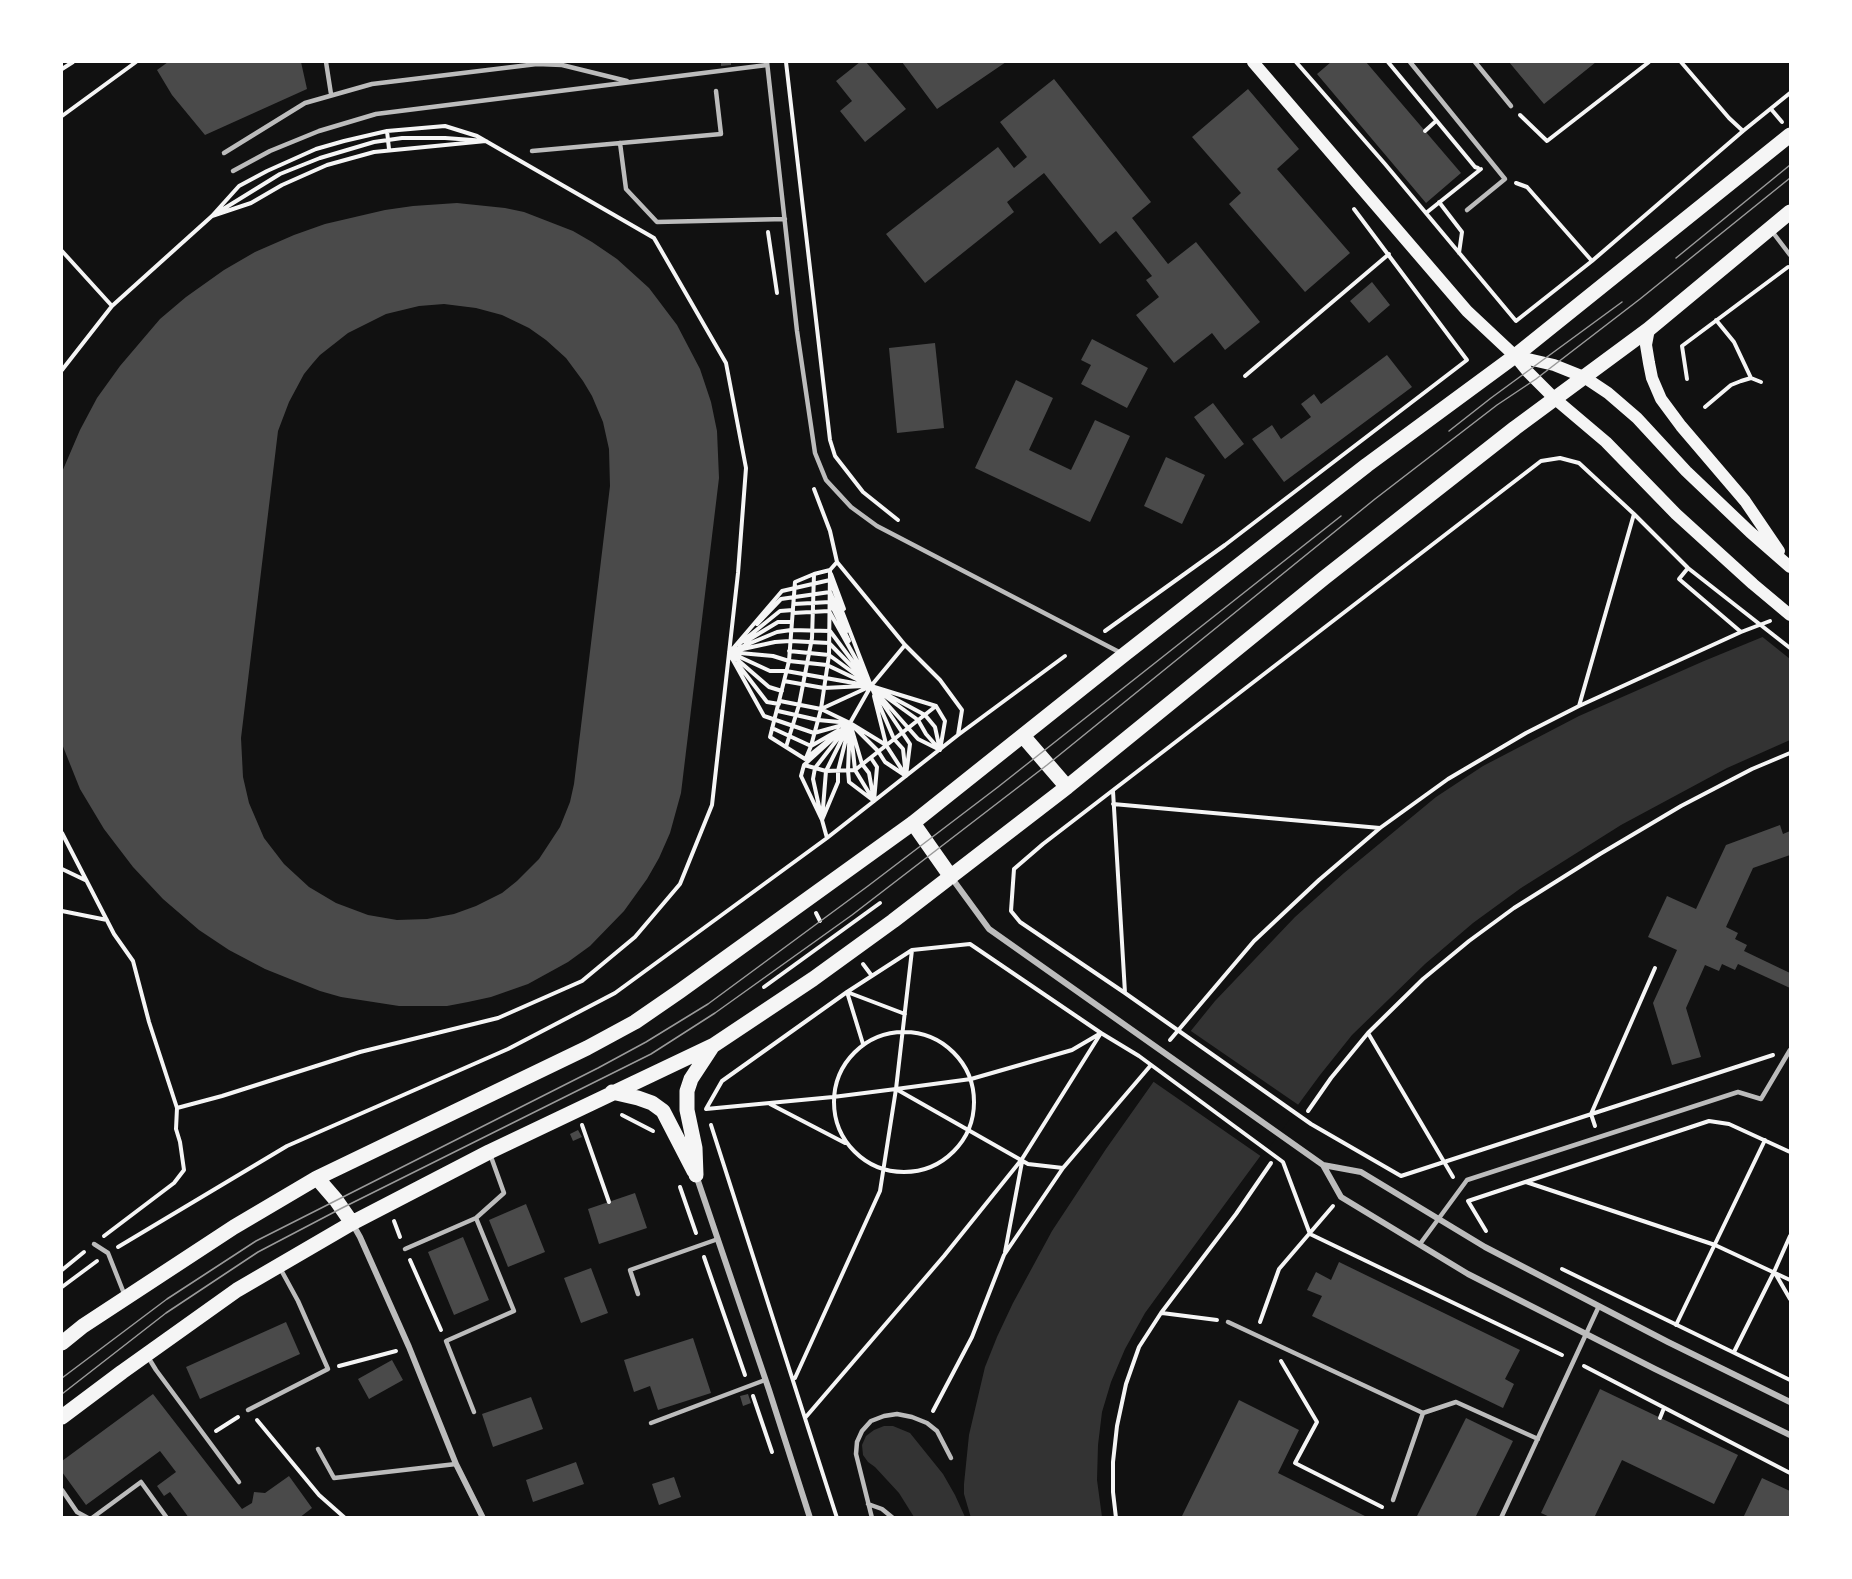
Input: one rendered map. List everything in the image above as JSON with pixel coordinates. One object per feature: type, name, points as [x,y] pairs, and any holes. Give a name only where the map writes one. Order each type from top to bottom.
[{"type":"main road","points":[[1253,62],[1467,311],[1515,356],[1527,372],[1554,398],[1606,442],[1676,514],[1791,615]]},
{"type":"main road","points":[[62,1343],[83,1326],[234,1227],[317,1178],[587,1048],[635,1022],[913,823],[1367,465],[1515,356],[1791,135]]},
{"type":"main road","points":[[62,1417],[237,1290],[278,1266],[352,1223],[489,1152],[714,1045],[813,979],[893,921],[1067,787],[1324,578],[1554,398],[1649,329],[1791,212]]},
{"type":"main road","points":[[1649,329],[1646,345],[1649,363],[1652,378],[1661,399],[1745,501],[1789,566]]},
{"type":"main road","points":[[1515,356],[1554,365],[1584,377],[1608,393],[1637,418],[1686,471],[1789,566]]},
{"type":"main road","points":[[1023,736],[1067,787]]},
{"type":"main road","points":[[913,823],[951,877]]},
{"type":"main road","points":[[696,1175],[687,1110],[687,1091],[691,1079],[714,1045]]},
{"type":"main road","points":[[612,1092],[652,1103],[663,1111],[696,1175]]},
{"type":"main road","points":[[317,1178],[352,1223]]},
{"type":"street","points":[[951,877],[989,929],[1323,1165],[1360,1172],[1485,1247],[1791,1402]]},
{"type":"street","points":[[1323,1165],[1341,1197],[1468,1274],[1791,1435]]},
{"type":"street","points":[[696,1175],[810,1518]]},
{"type":"street","points":[[352,1223],[409,1347],[456,1464],[483,1518]]},
{"type":"lane","points":[[326,62],[331,94]]},
{"type":"lane","points":[[1410,62],[1505,179],[1467,210]]},
{"type":"lane","points":[[1475,62],[1510,106]]},
{"type":"lane","points":[[233,171],[270,151],[319,131],[376,114],[767,63],[797,331],[814,453],[826,480],[851,507],[877,526],[1125,654]]},
{"type":"lane","points":[[224,153],[305,103],[372,84],[537,64],[562,66],[629,82]]},
{"type":"lane","points":[[532,151],[722,134],[716,91]]},
{"type":"lane","points":[[620,143],[626,189],[657,222],[785,219]]},
{"type":"lane","points":[[1770,228],[1791,255]]},
{"type":"lane","points":[[1420,1244],[1467,1180],[1738,1092],[1761,1100],[1791,1050]]},
{"type":"lane","points":[[405,1249],[476,1218],[504,1193],[489,1152]]},
{"type":"lane","points":[[474,1412],[446,1341],[514,1311],[476,1218]]},
{"type":"lane","points":[[638,1294],[630,1270],[718,1239]]},
{"type":"lane","points":[[94,1244],[108,1253],[126,1299]]},
{"type":"lane","points":[[248,1410],[328,1369],[298,1301],[278,1266]]},
{"type":"lane","points":[[1501,1518],[1599,1306]]},
{"type":"lane","points":[[1228,1322],[1423,1413],[1456,1402],[1538,1439]]},
{"type":"lane","points":[[147,1354],[156,1371],[239,1482]]},
{"type":"lane","points":[[651,1423],[765,1380]]},
{"type":"lane","points":[[1393,1500],[1423,1413]]},
{"type":"lane","points":[[872,1518],[856,1454],[856,1442],[871,1421],[897,1414],[927,1423],[936,1431],[951,1458]]},
{"type":"lane","points":[[318,1449],[334,1478],[456,1464]]},
{"type":"lane","points":[[62,1490],[78,1512],[90,1518],[141,1482],[167,1518]]},
{"type":"lane","points":[[868,1504],[882,1509],[893,1518]]},
{"type":"path","points":[[62,69],[73,62]]},
{"type":"path","points":[[62,116],[136,62]]},
{"type":"path","points":[[786,62],[830,440],[836,456],[863,492],[905,524]]},
{"type":"path","points":[[1296,62],[1516,321],[1592,261],[1743,131],[1791,93]]},
{"type":"path","points":[[1510,106],[1548,141],[1649,62]]},
{"type":"path","points":[[1681,62],[1743,131]]},
{"type":"path","points":[[1425,131],[1436,121]]},
{"type":"path","points":[[62,370],[112,306],[212,216],[239,186],[316,149],[387,131],[445,126],[477,136],[654,238],[726,363],[746,468],[738,573],[712,805],[680,884],[635,938],[582,981],[498,1018],[360,1052],[177,1108]]},
{"type":"path","points":[[387,131],[389,149]]},
{"type":"path","points":[[212,216],[280,174],[320,158],[374,142],[402,138],[486,141]]},
{"type":"path","points":[[212,216],[251,203],[282,185],[327,165],[389,149],[486,141]]},
{"type":"path","points":[[1385,164],[1390,160]]},
{"type":"path","points":[[1426,213],[1481,170]]},
{"type":"path","points":[[1439,202],[1462,232],[1459,253]]},
{"type":"path","points":[[1105,632],[1225,545],[1467,360],[1352,207]]},
{"type":"path","points":[[62,251],[112,306]]},
{"type":"path","points":[[1245,376],[1389,254]]},
{"type":"path","points":[[1687,379],[1682,346],[1791,264]]},
{"type":"path","points":[[1716,320],[1734,342],[1751,378]]},
{"type":"path","points":[[1706,407],[1731,385],[1751,378],[1761,382]]},
{"type":"path","points":[[1779,1053],[1401,1176],[1311,1124],[1020,922],[1011,911],[1014,869],[1042,844],[1541,461],[1560,458],[1579,463],[1688,568],[1791,648]]},
{"type":"path","points":[[1579,706],[1634,514]]},
{"type":"path","points":[[805,759],[770,737],[789,661],[795,582],[830,570],[837,562]]},
{"type":"path","points":[[1688,568],[1679,579],[1741,632]]},
{"type":"path","points":[[822,820],[801,776],[821,709],[829,655],[830,570]]},
{"type":"path","points":[[830,570],[872,686],[886,745],[906,776]]},
{"type":"path","points":[[786,747],[800,705],[810,653],[813,574]]},
{"type":"path","points":[[729,652],[782,591],[830,580]]},
{"type":"path","points":[[830,580],[894,739],[903,749],[906,776]]},
{"type":"path","points":[[729,652],[781,599],[830,592]]},
{"type":"path","points":[[830,592],[872,686]]},
{"type":"path","points":[[830,602],[872,686]]},
{"type":"path","points":[[794,604],[830,602]]},
{"type":"path","points":[[729,652],[780,611],[830,611]]},
{"type":"path","points":[[830,611],[872,686],[910,744],[906,776]]},
{"type":"path","points":[[1169,1042],[1254,941],[1319,880],[1380,828],[1448,779],[1526,733],[1579,706],[1741,632],[1771,621]]},
{"type":"path","points":[[729,652],[778,622],[792,622]]},
{"type":"path","points":[[729,652],[777,632],[830,631]]},
{"type":"path","points":[[830,631],[872,686]]},
{"type":"path","points":[[729,652],[775,642],[829,643],[872,686],[918,739],[940,750]]},
{"type":"path","points":[[822,820],[826,771],[872,686],[905,645]]},
{"type":"path","points":[[789,651],[829,655],[918,720],[926,734],[940,750]]},
{"type":"path","points":[[729,652],[773,656],[789,661],[827,665],[925,715],[935,727],[940,750]]},
{"type":"path","points":[[729,652],[770,671],[825,676],[872,686],[936,706],[945,720],[940,750]]},
{"type":"path","points":[[729,652],[769,687],[782,691]]},
{"type":"path","points":[[729,652],[766,702],[821,709],[850,723],[886,745]]},
{"type":"path","points":[[729,652],[764,716],[814,732],[850,723]]},
{"type":"path","points":[[62,1287],[108,1253],[287,1146],[508,1049],[615,993],[827,838],[1065,656]]},
{"type":"path","points":[[784,681],[824,688],[872,686]]},
{"type":"path","points":[[821,709],[872,686]]},
{"type":"path","points":[[804,765],[826,771],[855,770],[936,706]]},
{"type":"path","points":[[778,711],[818,720],[850,723],[878,751],[885,762],[906,776]]},
{"type":"path","points":[[811,746],[850,723]]},
{"type":"path","points":[[805,759],[850,723]]},
{"type":"path","points":[[850,723],[862,764],[869,773],[874,801]]},
{"type":"path","points":[[804,765],[850,723]]},
{"type":"path","points":[[827,838],[813,778],[815,768],[850,723]]},
{"type":"path","points":[[850,723],[855,770],[874,801]]},
{"type":"path","points":[[850,723],[849,782],[874,801]]},
{"type":"path","points":[[822,820],[838,782],[838,771],[850,723]]},
{"type":"path","points":[[772,728],[811,746]]},
{"type":"path","points":[[1308,1111],[1331,1078],[1368,1033],[1424,979],[1469,941],[1514,908],[1608,848],[1752,769],[1791,753]]},
{"type":"path","points":[[870,758],[877,767],[874,801]]},
{"type":"path","points":[[1113,791],[1125,993]]},
{"type":"path","points":[[1113,804],[1380,828]]},
{"type":"path","points":[[62,833],[114,934],[133,961],[177,1108],[176,1129],[184,1170],[174,1183],[62,1270]]},
{"type":"path","points":[[62,869],[86,880]]},
{"type":"path","points":[[761,989],[880,903]]},
{"type":"path","points":[[62,911],[107,920]]},
{"type":"path","points":[[852,915],[856,920]]},
{"type":"path","points":[[1101,1033],[1072,1050],[971,1079],[833,1097],[706,1109],[722,1081],[847,992],[912,950],[970,944],[1101,1033],[1139,1056],[1283,1162],[1310,1234],[1575,1361],[1791,1473]]},
{"type":"path","points":[[794,1380],[880,1191],[896,1089],[912,950]]},
{"type":"path","points":[[1605,1155],[1591,1114],[1654,968]]},
{"type":"path","points":[[847,992],[905,1014]]},
{"type":"path","points":[[847,992],[863,1044]]},
{"type":"path","points":[[770,1103],[845,1143],[862,1160],[884,1170],[904,1173],[924,1171],[943,1162],[958,1149],[969,1131],[974,1114],[975,1096],[971,1079],[960,1060],[944,1044],[925,1035],[903,1032],[882,1035],[863,1044],[848,1059],[838,1077],[833,1097],[835,1121],[845,1143]]},
{"type":"path","points":[[805,1418],[944,1256],[1022,1159],[1101,1033]]},
{"type":"path","points":[[1368,1033],[1486,1232]]},
{"type":"path","points":[[1004,1255],[1063,1168],[1155,1060]]},
{"type":"path","points":[[896,1089],[1028,1164],[1063,1168]]},
{"type":"path","points":[[619,1113],[662,1135]]},
{"type":"path","points":[[710,1120],[837,1518]]},
{"type":"path","points":[[1468,1201],[1709,1121],[1729,1124],[1791,1152]]},
{"type":"path","points":[[572,1129],[591,1122]]},
{"type":"path","points":[[582,1125],[609,1202]]},
{"type":"path","points":[[1676,1326],[1765,1140]]},
{"type":"path","points":[[927,1423],[972,1337],[1004,1255],[1022,1159]]},
{"type":"path","points":[[1116,1518],[1113,1462],[1119,1416],[1126,1384],[1139,1347],[1161,1313],[1236,1214],[1271,1163]]},
{"type":"path","points":[[678,1180],[772,1452]]},
{"type":"path","points":[[1525,1181],[1715,1245],[1791,1280]]},
{"type":"path","points":[[360,1237],[394,1221],[446,1341]]},
{"type":"path","points":[[1310,1234],[1279,1269],[1259,1324],[1317,1422],[1295,1463],[1385,1509],[1393,1500]]},
{"type":"path","points":[[1734,1352],[1791,1236]]},
{"type":"path","points":[[1560,1268],[1791,1380]]},
{"type":"path","points":[[1774,1272],[1791,1299]]},
{"type":"path","points":[[1161,1313],[1228,1322]]},
{"type":"path","points":[[328,1369],[409,1347]]},
{"type":"path","points":[[1660,1418],[1664,1408]]},
{"type":"path","points":[[206,1437],[248,1410],[319,1495],[345,1518]]},
{"type":"shaded area","points":[[1790,628],[1790,740],[1727,768],[1621,825],[1521,888],[1473,923],[1425,964],[1352,1035],[1320,1075],[1145,1313],[1125,1349],[1111,1382],[1102,1412],[1097,1480],[1102,1517],[971,1518],[964,1494],[969,1435],[985,1367],[1013,1303],[1052,1231],[1106,1149],[1181,1043],[1215,1001],[1295,917],[1344,873],[1436,797],[1483,766],[1579,716],[1704,661]]},
{"type":"shaded area","points":[[884,1426],[893,1426],[910,1433],[943,1474],[965,1517],[914,1517],[899,1493],[863,1455],[862,1445],[866,1436]]},
{"type":"pier","points":[[1790,625],[1790,659],[1760,635]]},
{"type":"pier","points":[[1188,1029],[1300,1106],[1262,1157],[1151,1080]]},
{"type":"building","points":[[168,62],[301,62],[307,89],[205,135],[172,95],[157,70]]},
{"type":"building","points":[[721,62],[731,62],[731,65],[721,66]]},
{"type":"building","points":[[860,62],[866,62],[906,109],[865,142],[840,111],[852,101],[836,81]]},
{"type":"building","points":[[902,62],[1006,62],[937,109]]},
{"type":"building","points":[[1331,62],[1366,62],[1461,173],[1426,203],[1317,74]]},
{"type":"building","points":[[1509,62],[1596,62],[1544,104]]},
{"type":"building","points":[[1054,79],[1151,202],[1132,218],[1168,264],[1196,242],[1260,322],[1225,350],[1212,333],[1174,363],[1136,315],[1159,297],[1146,280],[1152,276],[1116,231],[1100,244],[1044,173],[1007,202],[1014,212],[925,283],[886,234],[998,147],[1014,168],[1027,157],[1000,122]]},
{"type":"building","points":[[1248,89],[1299,149],[1277,169],[1350,253],[1305,292],[1229,204],[1241,193],[1192,137]]},
{"type":"building","points":[[457,203],[524,212],[573,231],[617,259],[649,288],[677,325],[700,369],[711,402],[717,431],[719,478],[681,793],[670,833],[659,858],[624,911],[590,946],[568,962],[528,984],[491,997],[447,1006],[399,1006],[341,997],[320,991],[265,969],[229,950],[199,930],[163,899],[133,867],[104,829],[80,789],[62,744],[62,472],[97,398],[120,366],[160,319],[224,270],[255,252],[325,224],[413,206]],"holes":[[[444,304],[476,308],[502,315],[529,328],[566,358],[592,396],[603,422],[609,449],[610,486],[574,784],[560,827],[539,859],[502,893],[454,914],[427,919],[397,920],[368,915],[336,903],[309,887],[284,864],[264,838],[249,803],[243,777],[241,738],[278,431],[289,402],[304,374],[320,355],[348,333],[386,314],[419,306]]]},
{"type":"building","points":[[1372,282],[1390,305],[1369,323],[1350,301]]},
{"type":"building","points":[[1092,339],[1148,368],[1127,408],[1081,384],[1091,365],[1081,360]]},
{"type":"building","points":[[935,343],[944,428],[897,433],[889,348]]},
{"type":"building","points":[[1387,355],[1412,387],[1284,482],[1252,439],[1272,425],[1281,439],[1311,417],[1301,404],[1314,394],[1321,404]]},
{"type":"building","points":[[1016,380],[1053,398],[1029,450],[1071,470],[1095,420],[1130,436],[1090,522],[975,468]]},
{"type":"building","points":[[1213,403],[1244,444],[1225,459],[1194,417]]},
{"type":"building","points":[[1166,457],[1205,475],[1182,524],[1144,506]]},
{"type":"building","points":[[1780,825],[1783,834],[1790,831],[1790,855],[1753,868],[1726,927],[1738,933],[1735,939],[1747,945],[1744,951],[1790,973],[1790,988],[1738,964],[1735,970],[1722,964],[1719,971],[1705,965],[1686,1008],[1701,1057],[1672,1065],[1653,1003],[1677,950],[1648,937],[1667,896],[1696,909],[1726,845]]},
{"type":"building","points":[[578,1130],[582,1137],[573,1141],[570,1134]]},
{"type":"building","points":[[635,1193],[647,1228],[599,1244],[588,1209]]},
{"type":"building","points":[[526,1204],[545,1252],[508,1267],[489,1220]]},
{"type":"building","points":[[463,1237],[489,1300],[454,1315],[428,1252]]},
{"type":"building","points":[[1339,1262],[1520,1350],[1505,1379],[1514,1384],[1503,1408],[1312,1316],[1322,1296],[1307,1290],[1316,1272],[1331,1280]]},
{"type":"building","points":[[591,1268],[608,1313],[581,1323],[564,1278]]},
{"type":"building","points":[[286,1322],[300,1354],[200,1399],[186,1367]]},
{"type":"building","points":[[693,1338],[711,1393],[658,1410],[650,1386],[634,1392],[624,1360]]},
{"type":"building","points":[[392,1360],[403,1380],[369,1399],[358,1379]]},
{"type":"building","points":[[1600,1389],[1738,1455],[1714,1504],[1622,1460],[1594,1518],[1552,1518],[1541,1513]]},
{"type":"building","points":[[153,1394],[242,1509],[252,1503],[254,1492],[265,1493],[289,1476],[312,1508],[299,1518],[189,1518],[170,1492],[164,1496],[157,1486],[176,1472],[160,1451],[86,1505],[62,1472],[62,1461]]},
{"type":"building","points":[[748,1394],[751,1403],[743,1406],[740,1396]]},
{"type":"building","points":[[531,1397],[543,1429],[493,1447],[482,1414]]},
{"type":"building","points":[[1239,1400],[1299,1430],[1278,1473],[1369,1518],[1181,1518]]},
{"type":"building","points":[[1466,1418],[1513,1441],[1475,1518],[1416,1518]]},
{"type":"building","points":[[576,1462],[584,1484],[533,1502],[526,1480]]},
{"type":"building","points":[[674,1477],[681,1497],[659,1505],[652,1484]]},
{"type":"building","points":[[1762,1478],[1790,1491],[1790,1518],[1743,1518]]},
{"type":"tram line","points":[[1676,258],[1790,165]]},
{"type":"tram line","points":[[62,1394],[166,1313],[258,1252],[651,1054],[715,1013],[852,915],[1047,765],[1375,499],[1640,299],[1790,178]]},
{"type":"tram line","points":[[1449,431],[1622,302]]},
{"type":"tram line","points":[[62,1378],[167,1299],[256,1241],[598,1068],[708,1004],[998,787],[1341,516]]}]
